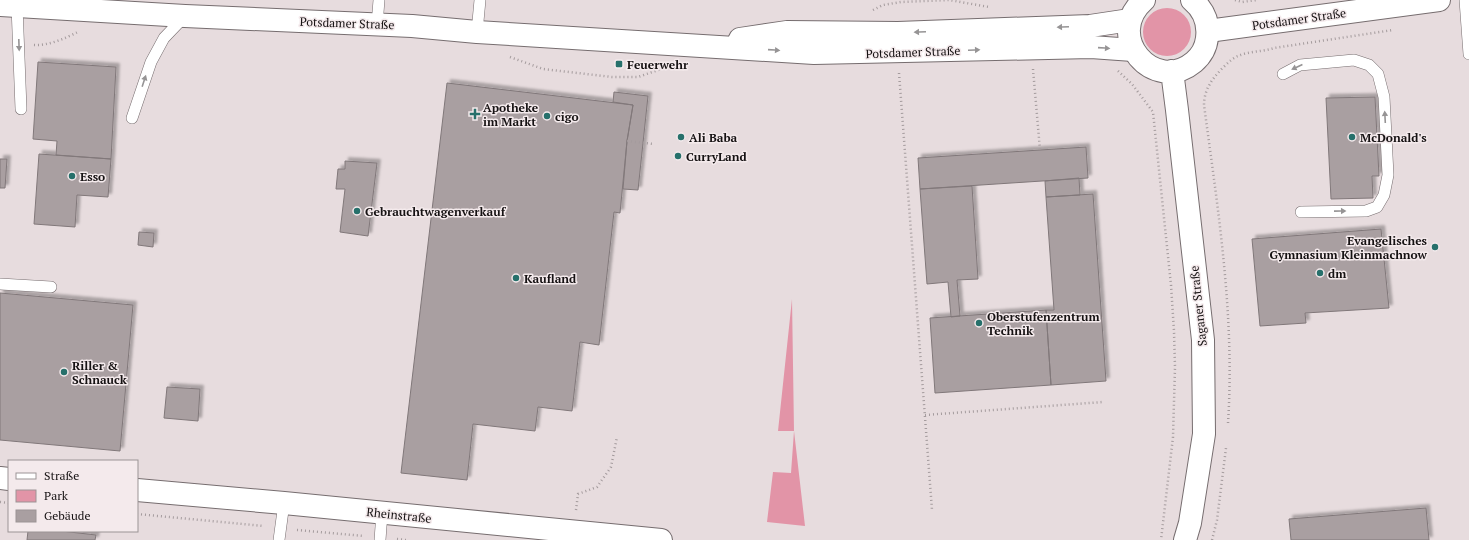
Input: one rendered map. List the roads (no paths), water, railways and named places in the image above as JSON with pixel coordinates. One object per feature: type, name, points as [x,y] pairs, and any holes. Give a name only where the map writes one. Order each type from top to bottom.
[{"type":"street","points":[[1144,0],[1134,11],[1130,20],[1128,30],[1133,50],[1140,60],[1149,66],[1160,70],[1172,71],[1190,65],[1198,58],[1207,41],[1208,31],[1204,14],[1198,5],[1192,0]]},
{"type":"street","name":"Potsdamer Straße","points":[[1208,31],[1438,0]]},
{"type":"street","name":"Potsdamer Straße","points":[[9,5],[185,16],[412,26],[478,32],[814,53],[1091,47],[1133,50]]},
{"type":"street","name":"Potsdamer Straße","points":[[694,45],[788,32],[898,33],[1090,26],[1130,20]]},
{"type":"street","name":"Saganer Straße","points":[[1172,71],[1203,340],[1204,434],[1186,540]]},
{"type":"street","name":"Rheinstraße","points":[[138,490],[661,540]]},
{"type":"lane","points":[[377,25],[379,0]]},
{"type":"lane","points":[[478,32],[480,0]]},
{"type":"lane","points":[[1465,0],[1469,54]]},
{"type":"lane","points":[[9,5],[21,109]]},
{"type":"lane","points":[[132,118],[151,62],[164,38],[185,16]]},
{"type":"lane","points":[[1283,74],[1300,64],[1354,60],[1369,65],[1378,74],[1384,97],[1388,175],[1384,196],[1376,206],[1366,211],[1301,212]]},
{"type":"lane","points":[[0,284],[51,287]]},
{"type":"lane","points":[[279,540],[284,503]]},
{"type":"lane","points":[[380,540],[382,513]]},
{"type":"place","name":"Feuerwehr","points":[[619,64]]},
{"type":"place","name":"Apotheke im Markt","points":[[475,114]]},
{"type":"place","name":"cigo","points":[[547,116]]},
{"type":"place","name":"Ali Baba","points":[[681,137]]},
{"type":"place","name":"McDonald's","points":[[1352,137]]},
{"type":"place","name":"CurryLand","points":[[678,156]]},
{"type":"place","name":"Esso","points":[[72,176]]},
{"type":"place","name":"Gebrauchtwagenverkauf","points":[[357,211]]},
{"type":"place","name":"Evangelisches Gymnasium Kleinmachnow","points":[[1435,247]]},
{"type":"place","name":"dm","points":[[1320,273]]},
{"type":"place","name":"Kaufland","points":[[516,278]]},
{"type":"place","name":"Oberstufenzentrum Technik","points":[[979,323]]},
{"type":"place","name":"Riller & Schnauck","points":[[64,372]]}]
